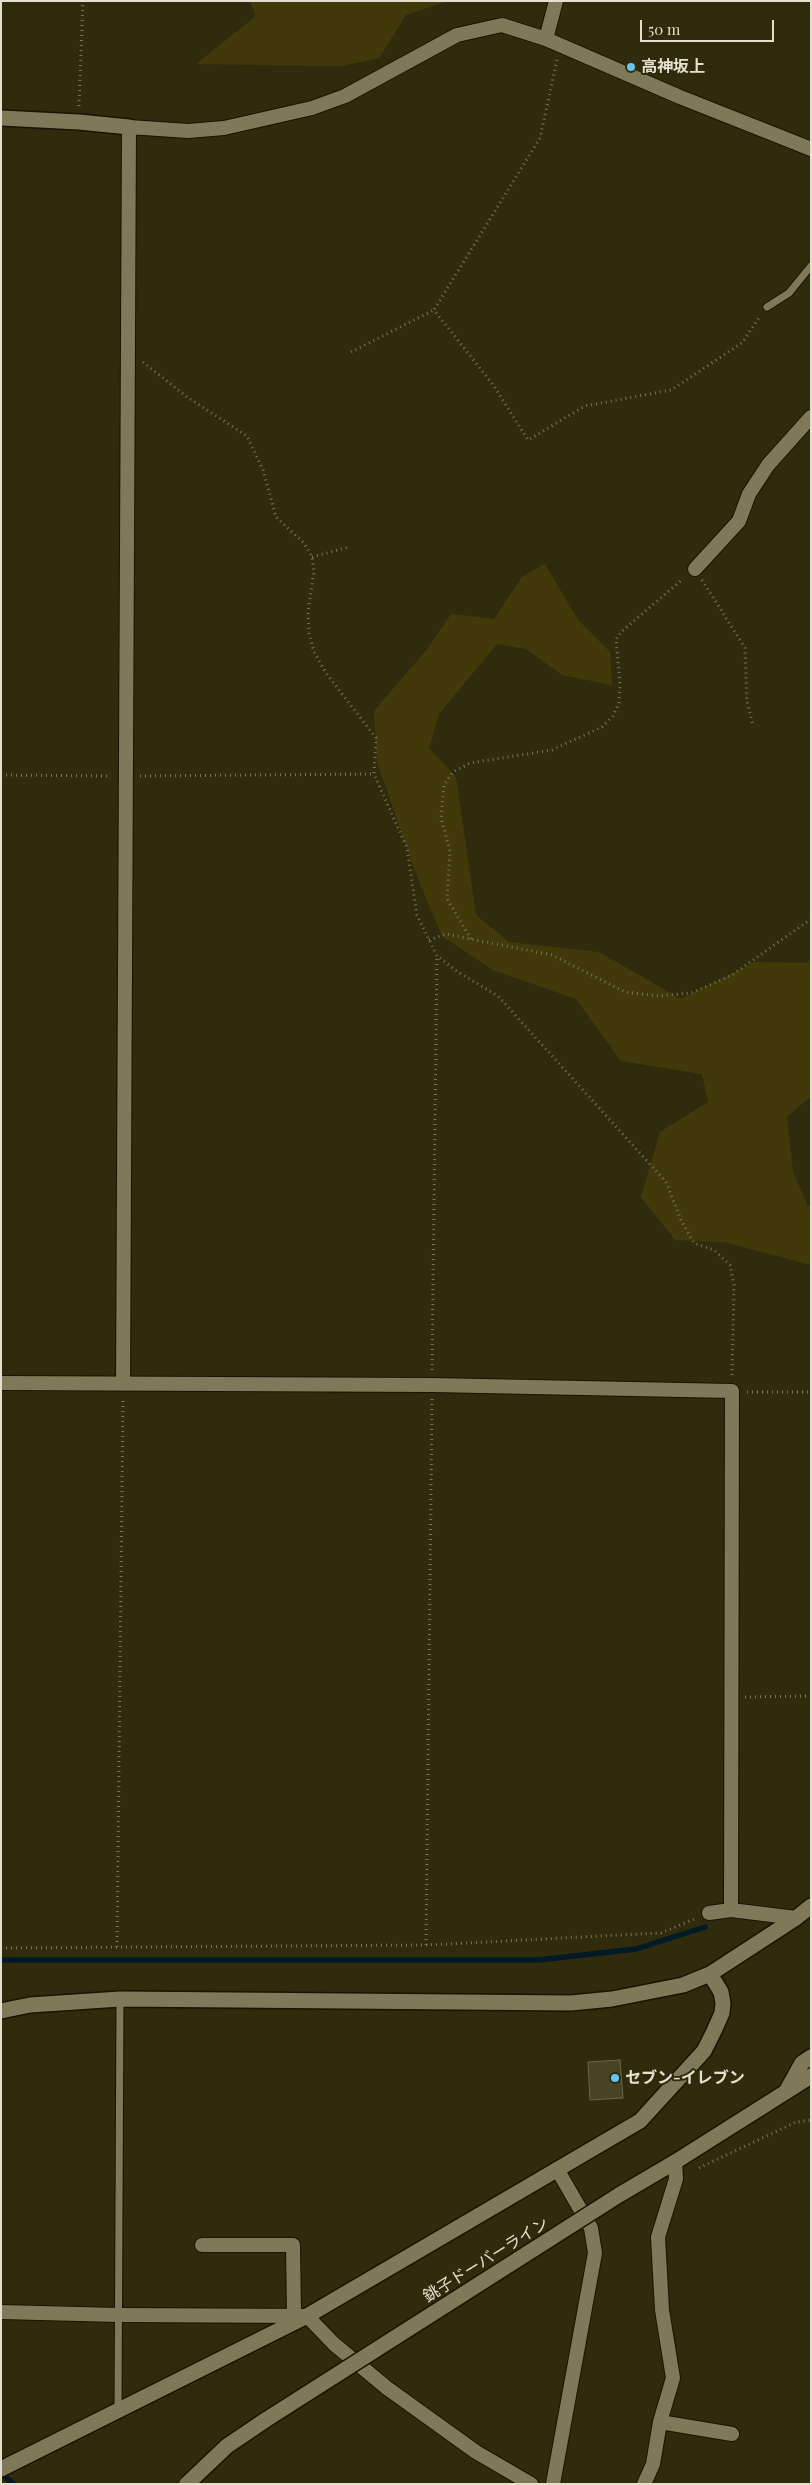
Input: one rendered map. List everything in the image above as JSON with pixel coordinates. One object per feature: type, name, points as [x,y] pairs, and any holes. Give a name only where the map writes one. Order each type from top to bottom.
[{"type":"street","points":[[546,39],[556,1]]},
{"type":"street","points":[[1,118],[188,131],[224,128],[312,108],[345,96],[457,34],[502,25],[546,39],[560,47],[811,149]]},
{"type":"street","points":[[123,1384],[129,127]]},
{"type":"street","points":[[695,569],[739,521],[749,494],[768,465],[811,417]]},
{"type":"street","points":[[1,1383],[432,1385],[732,1392],[731,1910]]},
{"type":"street","points":[[1,2011],[38,2005],[120,1999],[571,2003],[642,1994],[683,1985],[710,1974],[796,1918],[811,1906]]},
{"type":"street","points":[[709,1913],[731,1910],[796,1918]]},
{"type":"street","points":[[1,2470],[301,2316],[640,2121],[704,2051],[722,2014],[721,1992],[710,1974]]},
{"type":"street","points":[[786,2092],[802,2063],[811,2057]]},
{"type":"street","name":"銚子ドーバーライン","points":[[187,2484],[228,2446],[267,2419],[619,2195],[811,2076]]},
{"type":"street","points":[[644,2484],[653,2464],[660,2422],[673,2378],[662,2310],[658,2237],[676,2179],[675,2162]]},
{"type":"street","points":[[553,2484],[595,2253],[591,2228],[557,2169]]},
{"type":"street","points":[[202,2245],[293,2245],[301,2316]]},
{"type":"street","points":[[1,2312],[301,2316],[387,2388],[476,2452],[531,2484]]},
{"type":"street","points":[[660,2422],[732,2434]]},
{"type":"lane","points":[[766,307],[789,293],[811,266]]},
{"type":"lane","points":[[118,2410],[120,1999]]},
{"type":"path","points":[[79,122],[83,1]]},
{"type":"path","points":[[351,352],[434,310],[540,138],[560,47]]},
{"type":"path","points":[[434,310],[494,386],[528,440],[585,406],[671,390],[742,343],[766,307]]},
{"type":"path","points":[[128,351],[187,396],[248,436],[263,470],[276,517],[304,543],[312,556],[314,572],[308,611],[309,633],[314,652],[326,673],[376,738],[374,774],[407,848],[417,915],[436,956],[426,1945]]},
{"type":"path","points":[[312,556],[349,547]]},
{"type":"path","points":[[471,939],[447,898],[450,851],[441,818],[444,785],[453,772],[470,763],[552,750],[602,728],[613,716],[619,703],[620,684],[616,640],[622,631],[695,569],[745,648],[747,700],[753,726]]},
{"type":"path","points":[[1,775],[374,774]]},
{"type":"path","points":[[429,940],[446,934],[552,955],[626,992],[658,996],[691,993],[732,975],[811,918]]},
{"type":"path","points":[[436,956],[458,972],[498,996],[666,1182],[681,1220],[694,1243],[714,1250],[730,1265],[734,1284],[732,1392],[811,1392]]},
{"type":"path","points":[[117,1947],[123,1384]]},
{"type":"path","points":[[732,1698],[811,1696]]},
{"type":"path","points":[[1,1948],[426,1945],[661,1933],[709,1913]]},
{"type":"path","points":[[676,2179],[796,2122],[811,2120]]},
{"type":"shaded area","points":[[250,1],[448,1],[406,15],[379,58],[342,66],[196,64],[256,16]]},
{"type":"shaded area","points":[[545,564],[578,620],[610,652],[612,685],[562,675],[526,649],[497,644],[439,714],[429,748],[456,777],[476,915],[509,942],[599,952],[681,999],[755,962],[805,963],[811,960],[811,1097],[787,1116],[793,1172],[808,1206],[811,1207],[811,1265],[724,1242],[675,1240],[641,1197],[660,1132],[708,1102],[702,1074],[621,1061],[576,999],[493,970],[442,936],[416,874],[377,762],[374,711],[428,648],[451,614],[494,619],[522,577]]},
{"type":"building","points":[[620,2060],[623,2098],[590,2100],[588,2062]]},
{"type":"waterway","points":[[1,1960],[539,1960],[636,1949],[705,1927]]},
{"type":"waterway","points":[[3,2475],[14,2484]]},
{"type":"place","name":"高神坂上","points":[[631,67]]},
{"type":"place","name":"セブン-イレブン","points":[[615,2078]]}]
